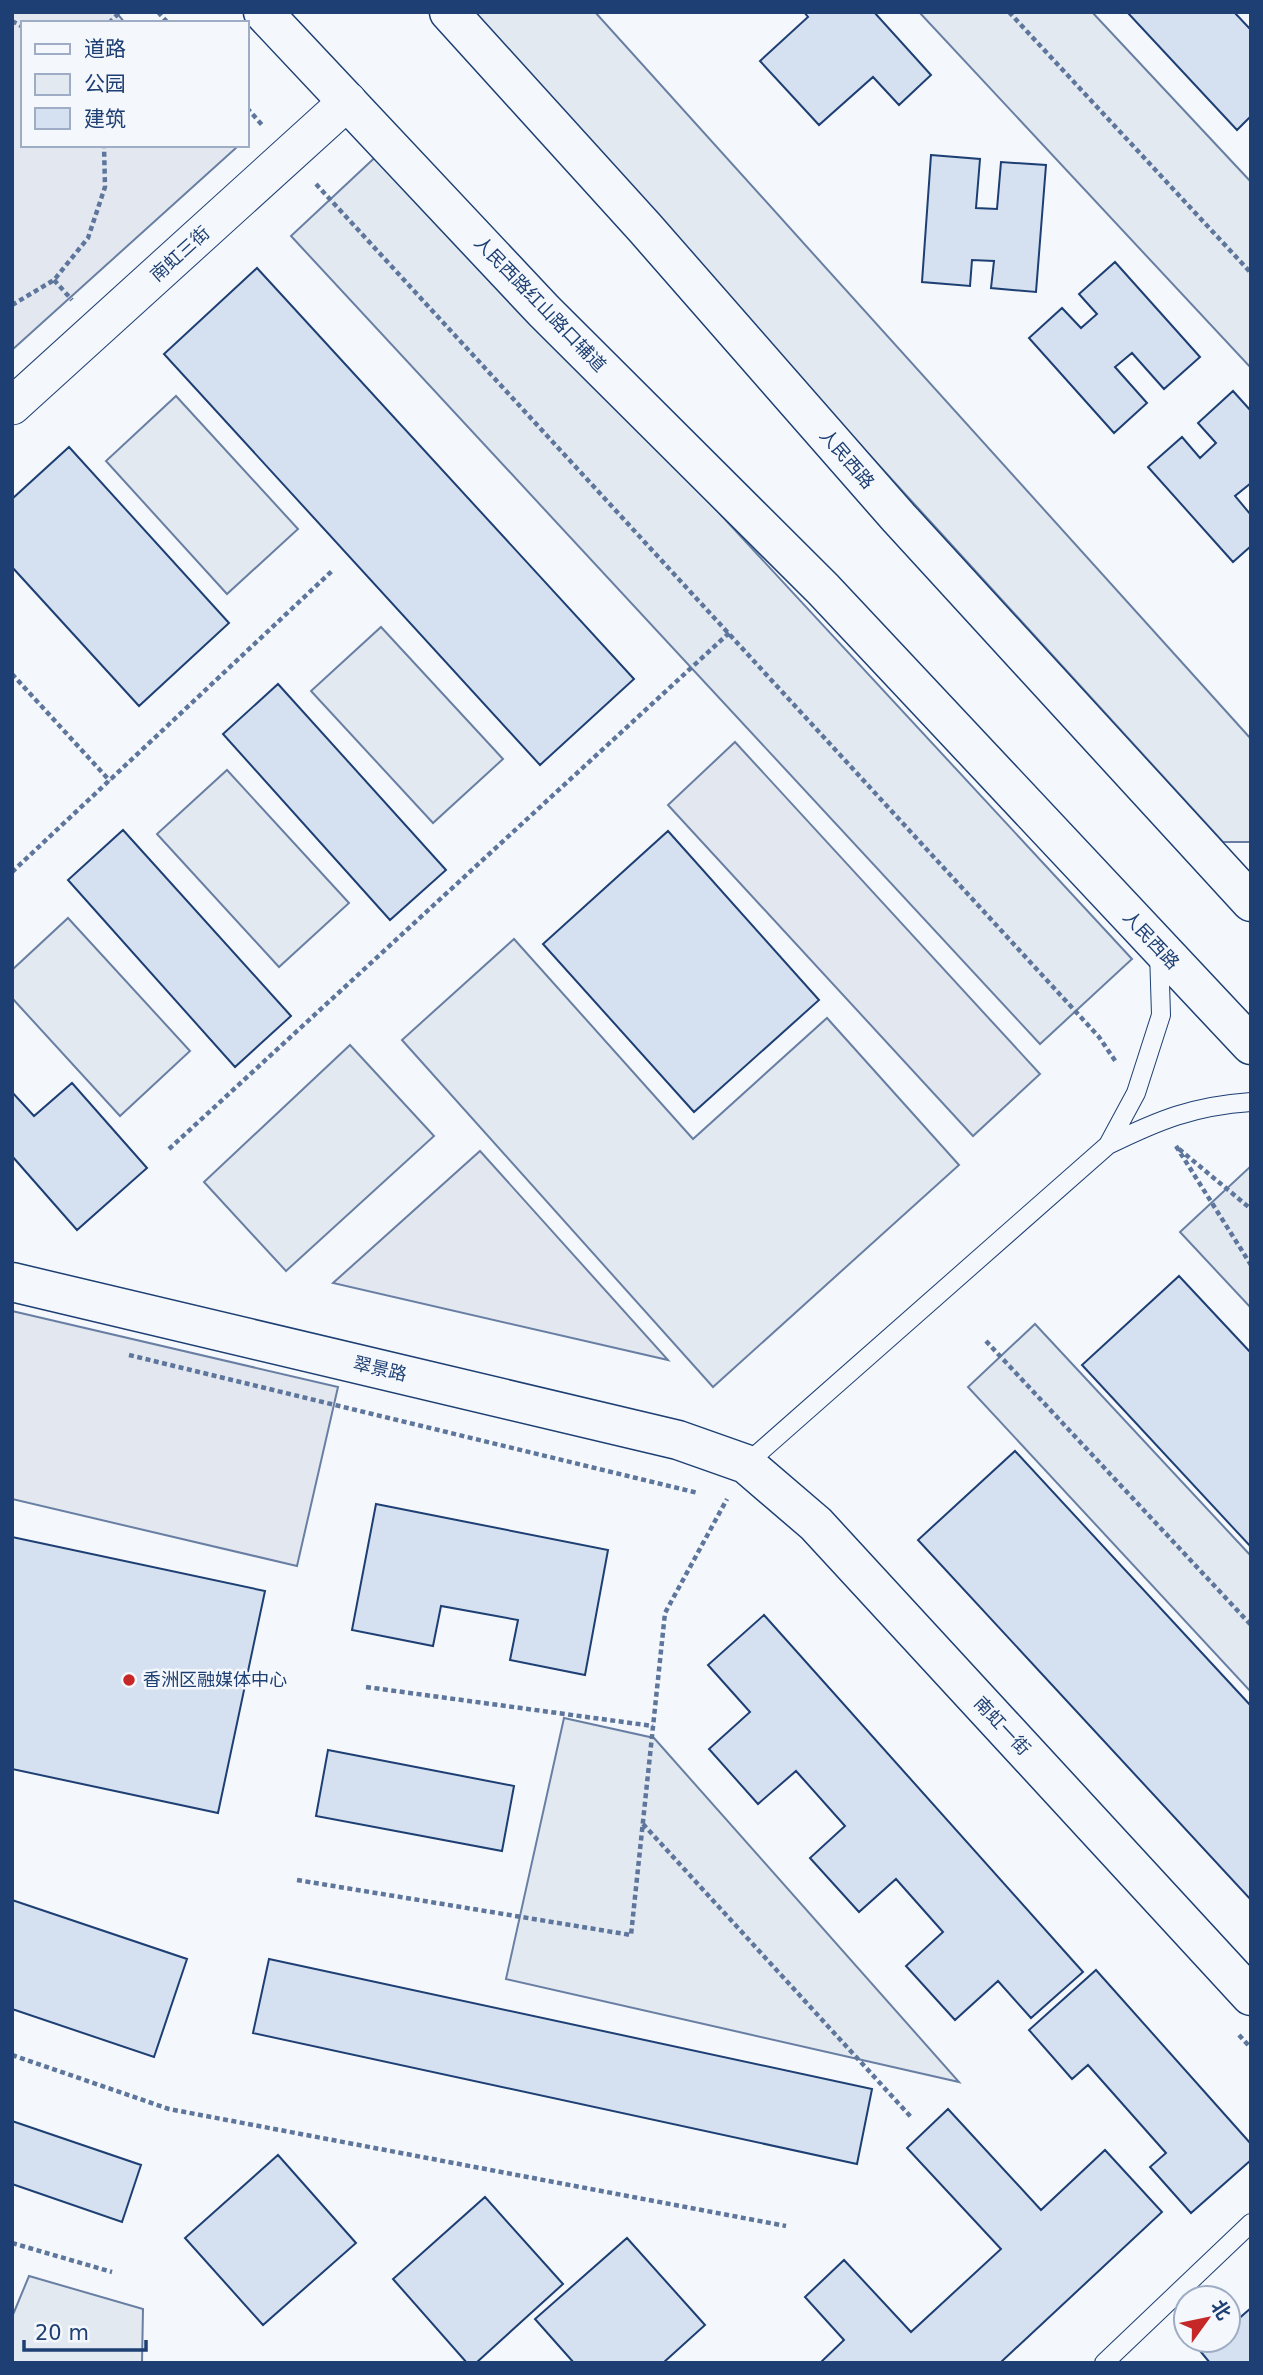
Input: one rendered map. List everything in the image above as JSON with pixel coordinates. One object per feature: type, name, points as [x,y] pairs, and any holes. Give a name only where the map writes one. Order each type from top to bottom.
[{"type":"main road","name":"人民西路红山路口辅道","points":[[263,12],[544,311],[823,590]]},
{"type":"main road","name":"人民西路","points":[[449,12],[645,228],[899,518],[1243,887]]},
{"type":"main road","name":"人民西路","points":[[823,590],[1251,1045]]},
{"type":"main road","name":"翠景路","points":[[12,1282],[678,1440],[746,1464]]},
{"type":"main road","name":"南虹一街","points":[[746,1464],[816,1524],[1241,2012]]},
{"type":"street","name":"南虹三街","points":[[12,406],[348,101]]},
{"type":"lane","points":[[1108,1145],[1136,1093],[1161,1015],[1159,949]]},
{"type":"lane","points":[[746,1464],[1108,1145],[1154,1122],[1216,1105],[1251,1102]]},
{"type":"lane","points":[[1104,2363],[1251,2223]]},
{"type":"path","points":[[1010,12],[1251,272]]},
{"type":"path","points":[[248,109],[1099,1037],[1136,1093]]},
{"type":"path","points":[[12,305],[54,280],[88,238],[105,187],[104,147]]},
{"type":"path","points":[[12,872],[332,570]]},
{"type":"path","points":[[169,1149],[729,633]]},
{"type":"path","points":[[12,674],[110,781]]},
{"type":"path","points":[[1154,1122],[1176,1146],[1251,1209]]},
{"type":"path","points":[[1176,1146],[1251,1265]]},
{"type":"path","points":[[986,1341],[1251,1625]]},
{"type":"path","points":[[120,1352],[699,1493]]},
{"type":"path","points":[[297,1880],[631,1935],[665,1614],[746,1464]]},
{"type":"path","points":[[713,1497],[736,1506]]},
{"type":"path","points":[[366,1686],[653,1726]]},
{"type":"path","points":[[643,1823],[911,2117]]},
{"type":"path","points":[[1241,2012],[1251,2048]]},
{"type":"path","points":[[12,2055],[169,2109],[786,2226]]},
{"type":"path","points":[[12,2243],[112,2272]]},
{"type":"green space","points":[[465,12],[595,12],[1251,739],[1251,842],[1223,842]]},
{"type":"green space","points":[[919,12],[1092,12],[1251,182],[1251,368]]},
{"type":"green space","points":[[383,150],[1132,959],[1040,1044],[291,236]]},
{"type":"green space","points":[[176,396],[298,529],[227,594],[106,461]]},
{"type":"green space","points":[[381,627],[503,759],[433,823],[311,691]]},
{"type":"green space","points":[[227,770],[349,903],[279,967],[157,834]]},
{"type":"green space","points":[[68,918],[190,1051],[120,1116],[12,998],[12,970]]},
{"type":"green space","points":[[514,939],[693,1139],[827,1018],[959,1165],[713,1387],[402,1040]]},
{"type":"green space","points":[[350,1045],[434,1136],[286,1271],[204,1182]]},
{"type":"green space","points":[[1251,1166],[1251,1308],[1180,1232]]},
{"type":"green space","points":[[1035,1324],[1251,1556],[1251,1692],[968,1387]]},
{"type":"green space","points":[[564,1718],[654,1738],[959,2082],[506,1979]]},
{"type":"green space","points":[[29,2276],[143,2309],[142,2363],[12,2363],[12,2317]]},
{"type":"shaded area","points":[[12,12],[116,12],[123,21],[21,21],[21,147],[237,147],[12,350]]},
{"type":"shaded area","points":[[735,742],[1040,1074],[973,1136],[668,805]]},
{"type":"shaded area","points":[[480,1151],[668,1360],[333,1283]]},
{"type":"shaded area","points":[[12,1311],[338,1387],[297,1566],[12,1499]]},
{"type":"building","points":[[804,12],[874,12],[931,75],[899,105],[873,77],[819,125],[760,61],[808,17]]},
{"type":"building","points":[[1127,12],[1234,12],[1251,30],[1251,116],[1237,130]]},
{"type":"building","points":[[931,155],[980,159],[976,208],[997,209],[1001,162],[1046,165],[1036,292],[991,288],[994,261],[972,260],[970,286],[922,282]]},
{"type":"building","points":[[1115,262],[1200,357],[1164,389],[1132,353],[1115,367],[1147,403],[1114,433],[1029,338],[1062,308],[1081,328],[1097,314],[1079,294]]},
{"type":"building","points":[[257,268],[634,679],[540,765],[164,354]]},
{"type":"building","points":[[1233,391],[1251,411],[1251,483],[1235,496],[1251,515],[1251,546],[1233,562],[1148,467],[1182,437],[1200,458],[1216,443],[1198,423]]},
{"type":"building","points":[[69,447],[229,623],[139,706],[12,567],[12,499]]},
{"type":"building","points":[[278,684],[446,870],[390,920],[223,734]]},
{"type":"building","points":[[123,830],[291,1016],[235,1067],[68,880]]},
{"type":"building","points":[[668,831],[819,1000],[694,1112],[543,944]]},
{"type":"building","points":[[72,1083],[147,1168],[77,1230],[12,1156],[12,1092],[34,1116]]},
{"type":"building","points":[[1179,1276],[1251,1353],[1251,1547],[1082,1365]]},
{"type":"building","points":[[1015,1451],[1251,1706],[1251,1900],[918,1540]]},
{"type":"building","points":[[376,1504],[608,1550],[585,1675],[510,1660],[518,1620],[441,1606],[433,1646],[352,1630]]},
{"type":"building","name":"香洲区融媒体中心","points":[[12,1537],[265,1591],[218,1813],[12,1769]]},
{"type":"building","points":[[764,1615],[1083,1972],[1031,2018],[998,1981],[955,2020],[906,1966],[943,1932],[896,1879],[859,1912],[810,1858],[845,1826],[796,1771],[758,1804],[709,1749],[750,1712],[708,1665]]},
{"type":"building","points":[[328,1750],[514,1786],[502,1851],[316,1816]]},
{"type":"building","points":[[12,1900],[187,1959],[154,2057],[12,2009]]},
{"type":"building","points":[[269,1959],[872,2089],[857,2164],[253,2033]]},
{"type":"building","points":[[1096,1970],[1251,2144],[1251,2160],[1191,2213],[1150,2167],[1166,2153],[1088,2065],[1072,2079],[1029,2030]]},
{"type":"building","points":[[948,2109],[1041,2210],[1105,2150],[1162,2212],[1000,2363],[820,2363],[844,2340],[805,2297],[844,2260],[911,2332],[1001,2249],[907,2148]]},
{"type":"building","points":[[12,2121],[141,2165],[122,2222],[12,2184]]},
{"type":"building","points":[[278,2155],[356,2243],[263,2325],[185,2238]]},
{"type":"building","points":[[485,2197],[563,2284],[476,2363],[467,2363],[393,2279]]},
{"type":"building","points":[[627,2238],[705,2325],[663,2363],[574,2363],[535,2319]]},
{"type":"building","points":[[1251,2308],[1251,2363],[1210,2363],[1203,2354],[1242,2354],[1242,2316]]},
{"type":"place","name":"香洲区融媒体中心","points":[[129,1680]]}]
